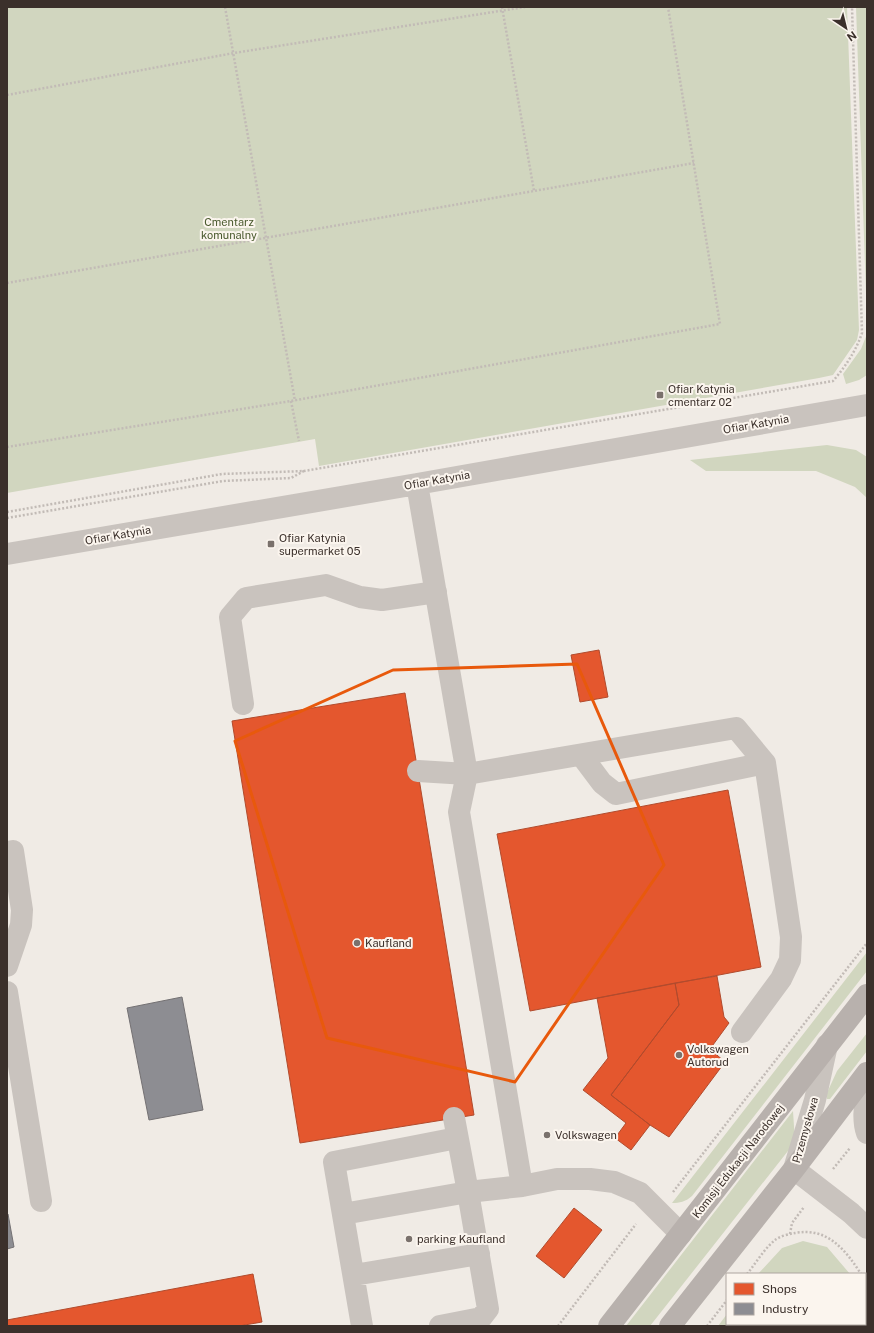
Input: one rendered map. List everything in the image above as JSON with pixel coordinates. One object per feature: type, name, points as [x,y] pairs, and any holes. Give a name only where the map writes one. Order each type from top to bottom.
[{"type":"main road","name":"Komisji Edukacji Narodowej","points":[[609,1326],[867,995]]},
{"type":"main road","points":[[670,1326],[794,1169],[867,1073]]},
{"type":"street","name":"Ofiar Katynia","points":[[7,554],[867,405]]},
{"type":"street","points":[[417,484],[467,774],[458,812],[522,1186]]},
{"type":"street","points":[[243,704],[230,617],[246,598],[326,585],[360,597],[382,600],[436,592]]},
{"type":"street","points":[[418,771],[467,774],[736,728],[765,764],[792,937],[790,960],[781,979],[742,1032]]},
{"type":"street","points":[[581,755],[602,782],[616,794],[765,764]]},
{"type":"street","points":[[7,852],[13,850],[22,910],[21,925],[7,966]]},
{"type":"street","points":[[7,992],[41,1201]]},
{"type":"street","name":"Przemysłowa","points":[[827,1045],[815,1100],[794,1169],[851,1213],[867,1228]]},
{"type":"street","points":[[867,1095],[865,1103],[867,1133]]},
{"type":"street","points":[[362,1326],[334,1162],[455,1128],[468,1192],[488,1309],[481,1318],[440,1326]]},
{"type":"street","points":[[343,1214],[468,1192],[522,1186],[557,1179],[590,1179],[614,1182],[640,1193],[681,1234]]},
{"type":"street","points":[[354,1275],[479,1254]]},
{"type":"path","points":[[226,7],[296,401]]},
{"type":"path","points":[[7,95],[234,53],[502,9],[525,7]]},
{"type":"path","points":[[7,447],[296,401],[720,324],[668,7]]},
{"type":"path","points":[[7,512],[222,474],[304,471],[833,381],[858,346],[862,333],[852,7]]},
{"type":"path","points":[[502,9],[534,191]]},
{"type":"path","points":[[7,283],[694,163]]},
{"type":"path","points":[[292,401],[299,441]]},
{"type":"path","points":[[7,518],[223,481],[292,478],[304,471]]},
{"type":"path","points":[[558,1326],[642,1217],[654,1206],[670,1196],[867,943]]},
{"type":"path","points":[[748,1273],[775,1240],[790,1234],[803,1232],[815,1232],[832,1240],[853,1261],[860,1273]]},
{"type":"path","points":[[707,1326],[726,1301]]},
{"type":"highlighted area","points":[[577,664],[664,865],[515,1082],[327,1038],[235,741],[393,670]]},
{"type":"green space","name":"Cmentarz komunalny","points":[[7,7],[847,7],[859,330],[857,340],[833,375],[819,378],[319,466],[315,439],[7,493]]},
{"type":"green space","points":[[856,7],[867,7],[867,323]]},
{"type":"green space","points":[[867,334],[867,375],[859,380],[846,384],[843,374],[861,349]]},
{"type":"green space","points":[[827,445],[856,450],[867,457],[867,498],[855,487],[816,471],[706,471],[690,460]]},
{"type":"green space","points":[[867,952],[867,971],[692,1196],[682,1202],[672,1203]]},
{"type":"green space","points":[[867,1033],[867,1051],[830,1099],[827,1099],[826,1095],[837,1071]]},
{"type":"green space","points":[[793,1111],[795,1142],[650,1326],[626,1326]]},
{"type":"green space","points":[[803,1241],[827,1247],[849,1273],[759,1273],[782,1248]]},
{"type":"green space","points":[[866,1296],[867,1298],[867,1326],[718,1326],[726,1315],[726,1325],[866,1325]]},
{"type":"building: Shops","points":[[599,650],[608,697],[580,702],[571,655]]},
{"type":"building: Shops","name":"Kaufland","points":[[405,693],[474,1115],[300,1143],[232,721]]},
{"type":"building: Shops","points":[[728,790],[761,967],[530,1011],[497,834]]},
{"type":"building: Shops","name":"Volkswagen Autorud","points":[[717,976],[724,1017],[729,1023],[710,1049],[725,1062],[669,1137],[650,1125],[611,1095],[679,1005],[675,983]]},
{"type":"building: Shops","points":[[675,983],[679,1005],[611,1095],[650,1125],[631,1150],[615,1138],[626,1123],[583,1090],[608,1058],[597,998]]},
{"type":"building: Shops","points":[[574,1208],[602,1230],[564,1278],[536,1256]]},
{"type":"building: Shops","points":[[253,1274],[262,1322],[239,1326],[7,1326],[7,1320]]},
{"type":"building: Industry","points":[[182,997],[203,1110],[149,1120],[127,1008]]},
{"type":"building: Industry","points":[[7,1214],[14,1247],[7,1249]]},
{"type":"place","name":"Ofiar Katynia cmentarz 02","points":[[660,395]]},
{"type":"place","name":"Ofiar Katynia supermarket 05","points":[[271,544]]},
{"type":"place","name":"Kaufland","points":[[357,943]]},
{"type":"place","name":"Volkswagen Autorud","points":[[679,1055]]},
{"type":"place","name":"Volkswagen","points":[[547,1135]]},
{"type":"place","name":"parking Kaufland","points":[[409,1239]]}]
